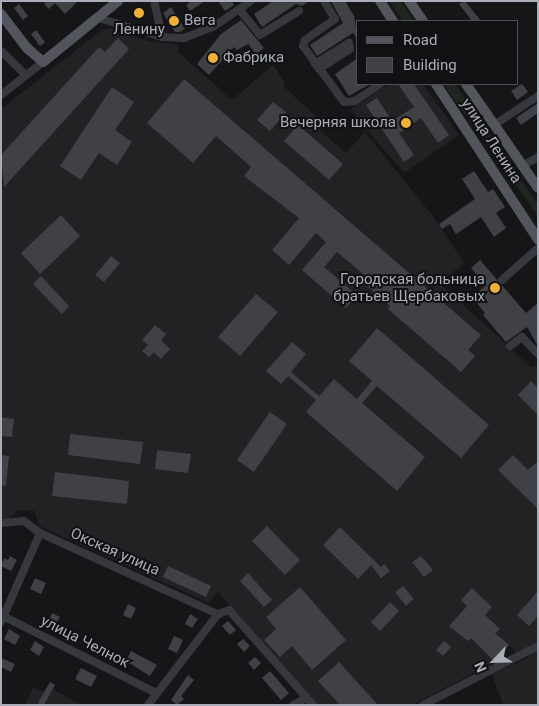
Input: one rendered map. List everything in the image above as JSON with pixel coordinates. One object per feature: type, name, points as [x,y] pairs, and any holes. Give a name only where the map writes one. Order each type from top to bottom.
[{"type":"main road","points":[[1,14],[27,48],[43,62],[118,1]]},
{"type":"main road","points":[[409,1],[422,20]]},
{"type":"main road","points":[[378,3],[392,20]]},
{"type":"main road","name":"улица Ленина","points":[[437,85],[538,239]]},
{"type":"main road","name":"улица Ленина","points":[[467,85],[538,188]]},
{"type":"street","points":[[154,1],[162,37]]},
{"type":"street","points":[[98,18],[162,37],[191,37],[251,1]]},
{"type":"street","points":[[324,1],[335,19],[303,43],[317,66],[344,102],[355,101],[379,85]]},
{"type":"street","points":[[240,9],[260,35],[299,11]]},
{"type":"street","points":[[1,51],[26,75]]},
{"type":"street","points":[[1,95],[43,62]]},
{"type":"street","points":[[494,125],[538,96]]},
{"type":"street","points":[[522,166],[538,157]]},
{"type":"street","points":[[502,280],[538,248]]},
{"type":"street","points":[[510,346],[522,337],[538,354]]},
{"type":"street","name":"Окская улица","points":[[1,523],[24,522],[40,534],[218,614],[229,610],[310,702]]},
{"type":"street","points":[[2,618],[40,534]]},
{"type":"street","points":[[148,705],[218,614]]},
{"type":"street","name":"улица Челнок","points":[[2,618],[156,693]]},
{"type":"street","points":[[423,705],[538,646]]},
{"type":"street","points":[[293,705],[310,702]]},
{"type":"shaded area","points":[[389,1],[400,1],[413,20],[402,20]]},
{"type":"shaded area","points":[[111,28],[149,41],[179,45],[178,52],[232,100],[273,65],[285,83],[284,87],[318,118],[320,131],[346,153],[365,132],[432,215],[465,264],[438,282],[531,367],[538,365],[538,643],[516,652],[509,645],[495,662],[412,705],[316,705],[218,592],[209,603],[39,526],[35,511],[18,510],[10,518],[1,518],[1,109],[103,29]]},
{"type":"shaded area","name":"Вечерняя школа","points":[[388,85],[424,85],[459,135],[404,173],[350,110]]},
{"type":"shaded area","points":[[444,85],[456,85],[538,204],[538,216]]},
{"type":"shaded area","points":[[538,647],[538,705],[503,705],[492,674],[529,657],[527,652]]},
{"type":"shaded area","points":[[50,682],[55,685],[53,689],[82,705],[25,705],[33,687],[44,692]]},
{"type":"building","points":[[47,1],[78,1],[65,14],[55,3],[49,9],[44,4]]},
{"type":"building","points":[[192,1],[205,1],[190,11],[186,5]]},
{"type":"building","points":[[218,1],[232,1],[234,5],[225,11]]},
{"type":"building","points":[[273,1],[309,1],[302,6],[296,4],[262,27],[254,14]]},
{"type":"building","points":[[331,1],[345,1],[354,16],[356,37],[353,33],[317,56],[310,45],[343,23]]},
{"type":"building","points":[[465,1],[480,20],[471,20],[459,4]]},
{"type":"building","points":[[19,4],[28,16],[23,20],[14,8]]},
{"type":"building","name":"Вега","points":[[171,7],[185,29],[179,32],[175,32],[163,13]]},
{"type":"building","points":[[241,20],[264,48],[256,54],[248,44],[237,50],[234,47],[209,75],[197,64],[221,34]]},
{"type":"building","points":[[36,30],[45,42],[40,46],[31,34]]},
{"type":"building","points":[[118,38],[129,49],[4,187],[1,155],[99,47],[105,52]]},
{"type":"building","points":[[356,59],[356,85],[368,85],[349,96],[335,74]]},
{"type":"building","points":[[184,79],[481,335],[468,350],[475,356],[461,372],[388,309],[390,306],[364,283],[368,278],[337,252],[324,267],[357,295],[346,308],[302,270],[326,242],[316,233],[289,265],[272,250],[299,218],[244,176],[251,167],[216,136],[193,163],[147,123]]},
{"type":"building","points":[[522,84],[528,92],[517,100],[511,91]]},
{"type":"building","points":[[399,85],[415,85],[449,135],[438,143],[421,118],[399,133],[414,155],[404,162],[366,105],[377,98],[392,121],[414,107]]},
{"type":"building","points":[[112,87],[134,102],[115,130],[132,142],[117,165],[99,153],[81,180],[60,166]]},
{"type":"building","points":[[273,102],[286,112],[270,131],[257,120]]},
{"type":"building","points":[[538,103],[538,113],[521,125],[516,118]]},
{"type":"building","points":[[298,125],[343,164],[329,180],[284,141]]},
{"type":"building","points":[[474,171],[488,192],[493,189],[505,207],[496,213],[506,228],[494,237],[481,217],[456,234],[450,224],[442,229],[439,224],[475,199],[462,179]]},
{"type":"building","points":[[61,215],[80,236],[40,274],[21,253]]},
{"type":"building","points":[[111,256],[120,263],[104,282],[95,275]]},
{"type":"building","points":[[480,260],[526,313],[538,303],[538,346],[527,327],[506,342],[483,315],[485,313],[472,297],[486,285],[471,268]]},
{"type":"building","points":[[41,276],[69,306],[62,314],[33,284]]},
{"type":"building","points":[[256,294],[278,312],[240,356],[218,337]]},
{"type":"building","points":[[155,325],[166,334],[161,340],[170,349],[161,359],[154,352],[149,357],[142,351],[148,345],[142,340]]},
{"type":"building","points":[[377,328],[489,425],[461,458],[377,386],[362,403],[425,457],[397,491],[306,412],[316,400],[288,376],[281,384],[266,371],[292,342],[306,354],[291,372],[319,396],[334,379],[357,399],[372,381],[349,361]]},
{"type":"building","points":[[531,381],[538,388],[538,415],[518,395]]},
{"type":"building","points":[[270,412],[287,424],[254,472],[237,460]]},
{"type":"building","points":[[1,417],[14,419],[12,437],[1,436]]},
{"type":"building","points":[[70,434],[143,442],[140,464],[68,455]]},
{"type":"building","points":[[157,450],[191,454],[188,473],[155,469]]},
{"type":"building","points":[[1,455],[9,456],[6,486],[1,485]]},
{"type":"building","points":[[513,455],[528,470],[538,461],[538,509],[498,470]]},
{"type":"building","points":[[55,472],[129,481],[127,504],[52,496]]},
{"type":"building","points":[[267,526],[300,560],[285,575],[252,541]]},
{"type":"building","points":[[340,527],[381,567],[384,564],[390,571],[381,578],[371,565],[358,579],[323,545]]},
{"type":"building","points":[[10,556],[17,560],[11,571],[1,566],[4,558],[8,560]]},
{"type":"building","points":[[421,556],[433,570],[424,577],[412,562]]},
{"type":"building","points":[[168,566],[211,586],[206,597],[163,577]]},
{"type":"building","points":[[248,573],[272,600],[264,607],[240,581]]},
{"type":"building","points":[[35,578],[46,583],[41,594],[30,589]]},
{"type":"building","points":[[403,586],[414,599],[406,606],[395,592]]},
{"type":"building","points":[[300,587],[346,640],[312,670],[292,646],[280,657],[264,640],[276,629],[266,617]]},
{"type":"building","points":[[472,588],[492,607],[485,615],[500,629],[495,633],[509,645],[495,662],[471,638],[468,641],[449,626],[467,606],[461,600]]},
{"type":"building","points":[[538,591],[538,616],[529,626],[517,615]]},
{"type":"building","points":[[390,602],[399,611],[380,631],[371,622]]},
{"type":"building","points":[[128,604],[136,608],[131,619],[123,615]]},
{"type":"building","points":[[52,613],[60,617],[54,627],[47,624]]},
{"type":"building","points":[[190,614],[198,619],[192,628],[185,624]]},
{"type":"building","points":[[228,621],[236,630],[230,635],[222,626]]},
{"type":"building","points":[[9,629],[20,636],[15,645],[4,639]]},
{"type":"building","points":[[174,636],[183,640],[177,653],[168,649]]},
{"type":"building","points":[[243,639],[250,646],[244,652],[237,644]]},
{"type":"building","points":[[35,641],[44,647],[39,656],[30,650]]},
{"type":"building","points":[[444,641],[451,647],[443,656],[436,650]]},
{"type":"building","points":[[131,651],[157,665],[150,676],[126,661]]},
{"type":"building","points":[[255,657],[261,663],[254,670],[248,663]]},
{"type":"building","points":[[1,658],[15,664],[11,672],[1,667]]},
{"type":"building","points":[[339,662],[378,705],[340,705],[318,681]]},
{"type":"building","points":[[81,668],[97,676],[91,687],[75,679]]},
{"type":"building","points":[[270,671],[289,693],[281,700],[262,678]]},
{"type":"building","points":[[188,675],[194,680],[181,696],[184,699],[177,705],[171,700]]},
{"type":"building","points":[[50,682],[55,685],[44,705],[41,705],[38,703]]},
{"type":"place","name":"Ленину","points":[[139,13]]},
{"type":"place","name":"Вега","points":[[174,21]]},
{"type":"place","name":"Фабрика","points":[[213,58]]},
{"type":"place","name":"Вечерняя школа","points":[[406,123]]},
{"type":"place","name":"Городская больница братьев Щербаковых","points":[[495,288]]}]
